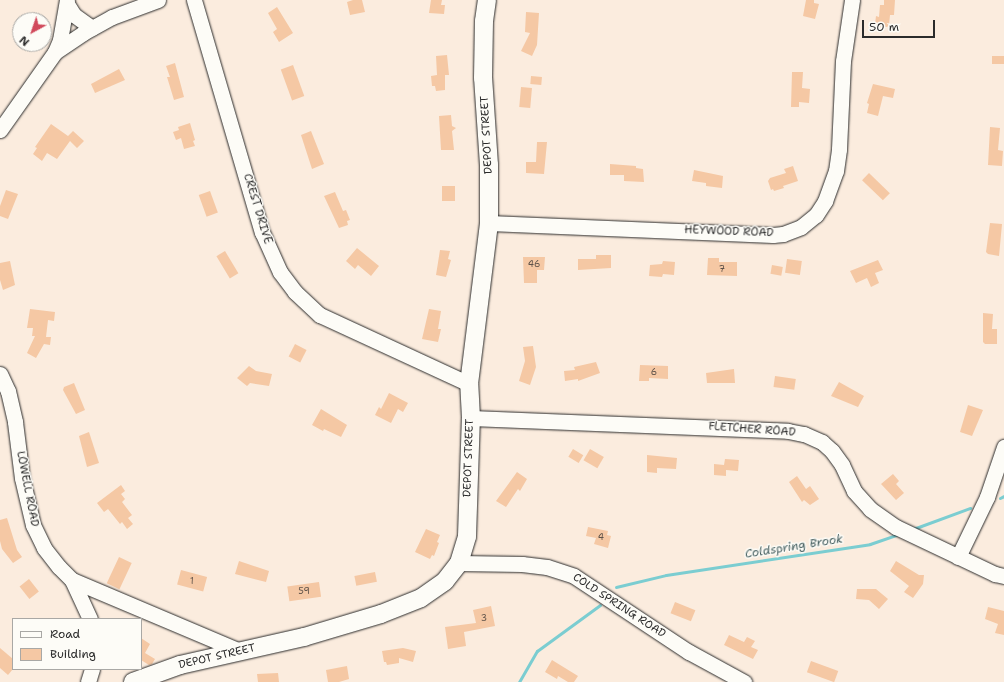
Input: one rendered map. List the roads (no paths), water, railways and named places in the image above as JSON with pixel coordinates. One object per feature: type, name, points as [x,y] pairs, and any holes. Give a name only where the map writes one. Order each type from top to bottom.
[{"type":"main road","name":"DEPOT STREET","points":[[133,682],[180,665],[304,637],[400,607],[421,598],[445,581],[459,563],[467,536],[471,418],[469,384],[488,223],[489,166],[483,78],[484,21],[487,0]]},
{"type":"street","points":[[55,52],[112,17],[158,0]]},
{"type":"street","name":"CREST DRIVE","points":[[194,0],[262,232],[280,272],[295,292],[320,314],[469,384]]},
{"type":"street","name":"HEYWOOD ROAD","points":[[488,223],[773,235],[783,234],[801,227],[816,215],[825,201],[836,171],[839,149],[842,74],[852,0]]},
{"type":"street","points":[[67,2],[74,15],[92,28]]},
{"type":"street","points":[[0,130],[55,52],[60,40],[67,2]]},
{"type":"street","name":"LOWELL ROAD","points":[[0,374],[8,391],[15,422],[22,478],[33,524],[44,548],[72,580],[240,651]]},
{"type":"street","name":"FLETCHER ROAD","points":[[471,418],[788,430],[804,434],[822,442],[832,451],[842,465],[854,491],[870,509],[896,527],[995,574],[1004,576]]},
{"type":"street","points":[[958,557],[987,497],[1004,447]]},
{"type":"street","name":"COLD SPRING ROAD","points":[[459,563],[522,564],[547,567],[563,571],[589,585],[689,652],[744,682]]},
{"type":"street","points":[[72,580],[90,618]]},
{"type":"street","points":[[88,682],[92,670]]},
{"type":"waterway","name":"Coldspring Brook","points":[[1000,498],[1004,496]]},
{"type":"waterway","name":"Coldspring Brook","points":[[913,529],[970,508]]},
{"type":"waterway","name":"Coldspring Brook","points":[[616,587],[666,575],[870,544],[899,534]]},
{"type":"waterway","name":"Coldspring Brook","points":[[519,682],[537,651],[600,605]]}]
